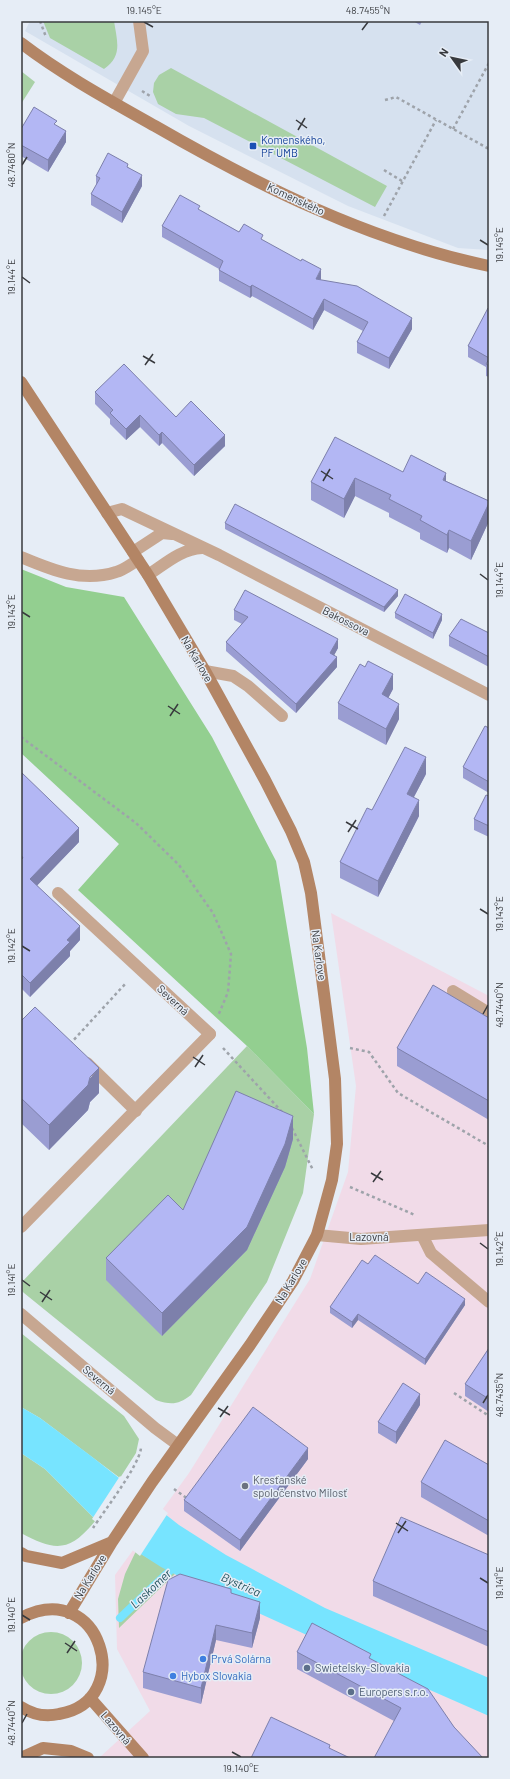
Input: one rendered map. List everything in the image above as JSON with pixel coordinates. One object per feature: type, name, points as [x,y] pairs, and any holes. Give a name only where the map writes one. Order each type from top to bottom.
[{"type":"street","points":[[114,103],[143,51],[139,21]]},
{"type":"street","name":"Komenského","points":[[21,43],[54,66],[114,103],[221,163],[310,206],[375,233],[415,247],[455,259],[489,266]]},
{"type":"street","name":"Na Karlove","points":[[21,382],[148,575],[205,671],[265,780],[291,831],[304,862],[311,893],[335,1079],[337,1144],[332,1180],[317,1235],[292,1280],[271,1313],[152,1482],[112,1542],[69,1612]]},
{"type":"street","name":"Bakossova","points":[[107,512],[122,509],[219,555],[489,695]]},
{"type":"street","points":[[21,557],[60,573],[76,576],[97,576],[118,572],[162,533],[172,534]]},
{"type":"street","points":[[148,575],[176,556],[192,548],[202,548]]},
{"type":"street","points":[[205,671],[233,676],[248,686],[282,716]]},
{"type":"street","name":"Severná","points":[[58,893],[210,1034]]},
{"type":"street","points":[[453,991],[489,1013]]},
{"type":"street","points":[[21,1227],[210,1034]]},
{"type":"street","points":[[68,1045],[136,1111]]},
{"type":"street","name":"Lazovná","points":[[317,1235],[361,1239],[489,1230]]},
{"type":"street","points":[[422,1235],[431,1253],[489,1302]]},
{"type":"street","name":"Severná","points":[[21,1314],[178,1445]]},
{"type":"street","name":"Na Karlove","points":[[21,1553],[26,1556],[62,1563],[112,1542]]},
{"type":"street","points":[[21,1618],[44,1610],[69,1612],[91,1628],[99,1641],[103,1656],[103,1671],[98,1685],[90,1698],[79,1707],[66,1713],[51,1716],[22,1710]]},
{"type":"street","name":"Lazovná","points":[[90,1698],[143,1758]]},
{"type":"street","points":[[21,1758],[43,1748],[71,1750],[88,1758]]},
{"type":"path","points":[[40,21],[47,39]]},
{"type":"path","points":[[454,128],[489,64]]},
{"type":"path","points":[[385,100],[396,97],[436,120],[454,128],[489,149]]},
{"type":"path","points":[[383,216],[436,120]]},
{"type":"path","points":[[384,170],[402,181]]},
{"type":"path","points":[[21,737],[136,823],[179,866],[213,913],[231,954],[228,992],[210,1034],[282,1111],[285,1117]]},
{"type":"path","points":[[68,1045],[140,969]]},
{"type":"path","points":[[369,1052],[398,1093],[489,1146]]},
{"type":"path","points":[[289,1123],[314,1172]]},
{"type":"path","points":[[347,1186],[422,1218]]},
{"type":"path","points":[[454,1393],[489,1416]]},
{"type":"path","points":[[92,1529],[132,1469],[140,1455],[140,1448]]},
{"type":"path","points":[[174,1489],[191,1502]]},
{"type":"shaded area","points":[[30,21],[489,21],[489,250],[458,248],[348,206],[189,126],[25,31]]},
{"type":"shaded area","points":[[331,913],[489,996],[489,1758],[99,1758],[150,1711],[117,1649],[115,1575],[189,1473],[310,1279],[348,1172],[356,1086]]},
{"type":"green space","points":[[43,21],[114,21],[117,48],[114,59],[104,69],[50,38]]},
{"type":"green space","points":[[171,68],[387,186],[375,207],[204,118],[176,114],[158,104],[153,92],[154,83],[159,75]]},
{"type":"green space","points":[[21,71],[35,82],[21,104]]},
{"type":"green space","points":[[21,569],[66,587],[124,597],[212,737],[276,861],[307,1048],[314,1114],[247,1046],[78,890],[119,844],[21,753]]},
{"type":"green space","points":[[247,1046],[314,1114],[303,1193],[267,1282],[191,1395],[182,1401],[166,1403],[156,1400],[24,1293],[21,1290],[21,1283]]},
{"type":"green space","points":[[21,1333],[124,1416],[139,1439],[136,1453],[120,1478],[40,1418],[21,1407]]},
{"type":"green space","points":[[21,1453],[45,1469],[96,1520],[87,1531],[70,1543],[62,1546],[53,1546],[21,1533]]},
{"type":"green space","points":[[136,1551],[175,1574],[119,1628],[118,1599],[125,1574]]},
{"type":"green space","points":[[45,1632],[57,1632],[73,1641],[80,1651],[82,1663],[80,1675],[73,1685],[57,1694],[45,1694],[34,1689],[25,1680],[20,1669],[20,1657],[25,1646],[34,1637]]},
{"type":"water","name":"Bystrica","points":[[21,1407],[40,1418],[91,1456],[179,1525],[226,1555],[325,1608],[489,1678],[489,1716],[188,1581],[161,1567],[136,1551],[96,1520],[45,1469],[21,1453]]},
{"type":"pier","points":[[120,1476],[168,1513],[140,1556],[92,1519]]},
{"type":"building","points":[[34,107],[57,121],[54,124],[66,131],[48,160],[21,145],[21,129]]},
{"type":"building","points":[[108,153],[128,164],[127,167],[142,175],[122,212],[91,194],[100,178],[96,176]]},
{"type":"building","points":[[180,195],[200,206],[198,209],[239,232],[244,224],[263,235],[261,239],[301,261],[302,259],[321,269],[316,279],[357,286],[412,318],[389,358],[357,342],[368,322],[324,299],[313,319],[252,285],[250,287],[219,270],[223,261],[162,226]]},
{"type":"building","points":[[488,308],[489,309],[489,358],[468,346]]},
{"type":"building","points":[[489,359],[489,366],[486,364]]},
{"type":"building","points":[[124,364],[176,417],[191,401],[225,435],[194,465],[162,432],[159,435],[140,415],[126,429],[110,413],[113,410],[95,392]]},
{"type":"building","points":[[335,437],[403,472],[411,455],[446,473],[443,480],[489,501],[471,541],[449,530],[447,535],[420,520],[422,516],[389,499],[391,495],[355,478],[344,499],[311,482]]},
{"type":"building","points":[[235,504],[398,590],[384,607],[225,523]]},
{"type":"building","points":[[245,590],[338,639],[330,653],[337,657],[296,704],[226,642],[248,617],[234,610]]},
{"type":"building","points":[[405,594],[442,614],[433,633],[395,613]]},
{"type":"building","points":[[461,619],[489,633],[489,657],[449,636]]},
{"type":"building","points":[[368,661],[393,674],[382,694],[399,704],[386,729],[338,703],[360,664],[365,667]]},
{"type":"building","points":[[485,726],[489,728],[489,782],[463,767]]},
{"type":"building","points":[[405,747],[426,757],[407,794],[419,800],[378,881],[340,862],[367,808],[372,810]]},
{"type":"building","points":[[21,772],[79,828],[30,879],[80,926],[67,940],[70,942],[30,983],[21,974],[21,860],[23,858],[21,855]]},
{"type":"building","points":[[486,795],[489,796],[489,826],[474,819]]},
{"type":"building","points":[[433,985],[489,1018],[489,1101],[397,1048]]},
{"type":"building","points":[[35,1007],[99,1068],[90,1077],[88,1085],[49,1125],[21,1098],[21,1021]]},
{"type":"building","points":[[236,1091],[293,1116],[285,1144],[247,1227],[162,1313],[106,1258],[168,1195],[183,1210]]},
{"type":"building","points":[[375,1255],[418,1284],[426,1272],[465,1299],[425,1359],[358,1314],[352,1322],[330,1307],[362,1260],[368,1264]]},
{"type":"building","points":[[489,1348],[489,1399],[465,1384]]},
{"type":"building","points":[[403,1383],[420,1394],[396,1432],[378,1422]]},
{"type":"building","points":[[253,1407],[308,1448],[240,1540],[184,1500]]},
{"type":"building","points":[[445,1440],[489,1465],[489,1521],[421,1482]]},
{"type":"building","points":[[401,1517],[489,1555],[489,1632],[373,1581]]},
{"type":"building","points":[[180,1574],[231,1589],[231,1593],[260,1602],[252,1633],[216,1625],[201,1688],[143,1672],[168,1580]]},
{"type":"building","points":[[312,1623],[371,1654],[369,1658],[428,1689],[454,1727],[483,1758],[374,1758],[401,1708],[297,1652]]},
{"type":"building","points":[[271,1717],[330,1745],[329,1748],[350,1758],[251,1758]]},
{"type":"waterway","name":"Laskomer","points":[[120,1618],[177,1564]]},
{"type":"place","name":"Komenského, PF UMB","points":[[253,146]]},
{"type":"place","name":"Kresťanské spoločenstvo Milosť","points":[[245,1486]]},
{"type":"place","name":"Prvá Solárna","points":[[203,1659]]},
{"type":"place","name":"Swietelsky-Slovakia","points":[[307,1668]]},
{"type":"place","name":"Hybox Slovakia","points":[[173,1676]]},
{"type":"place","name":"Europers s.r.o.","points":[[351,1692]]}]
